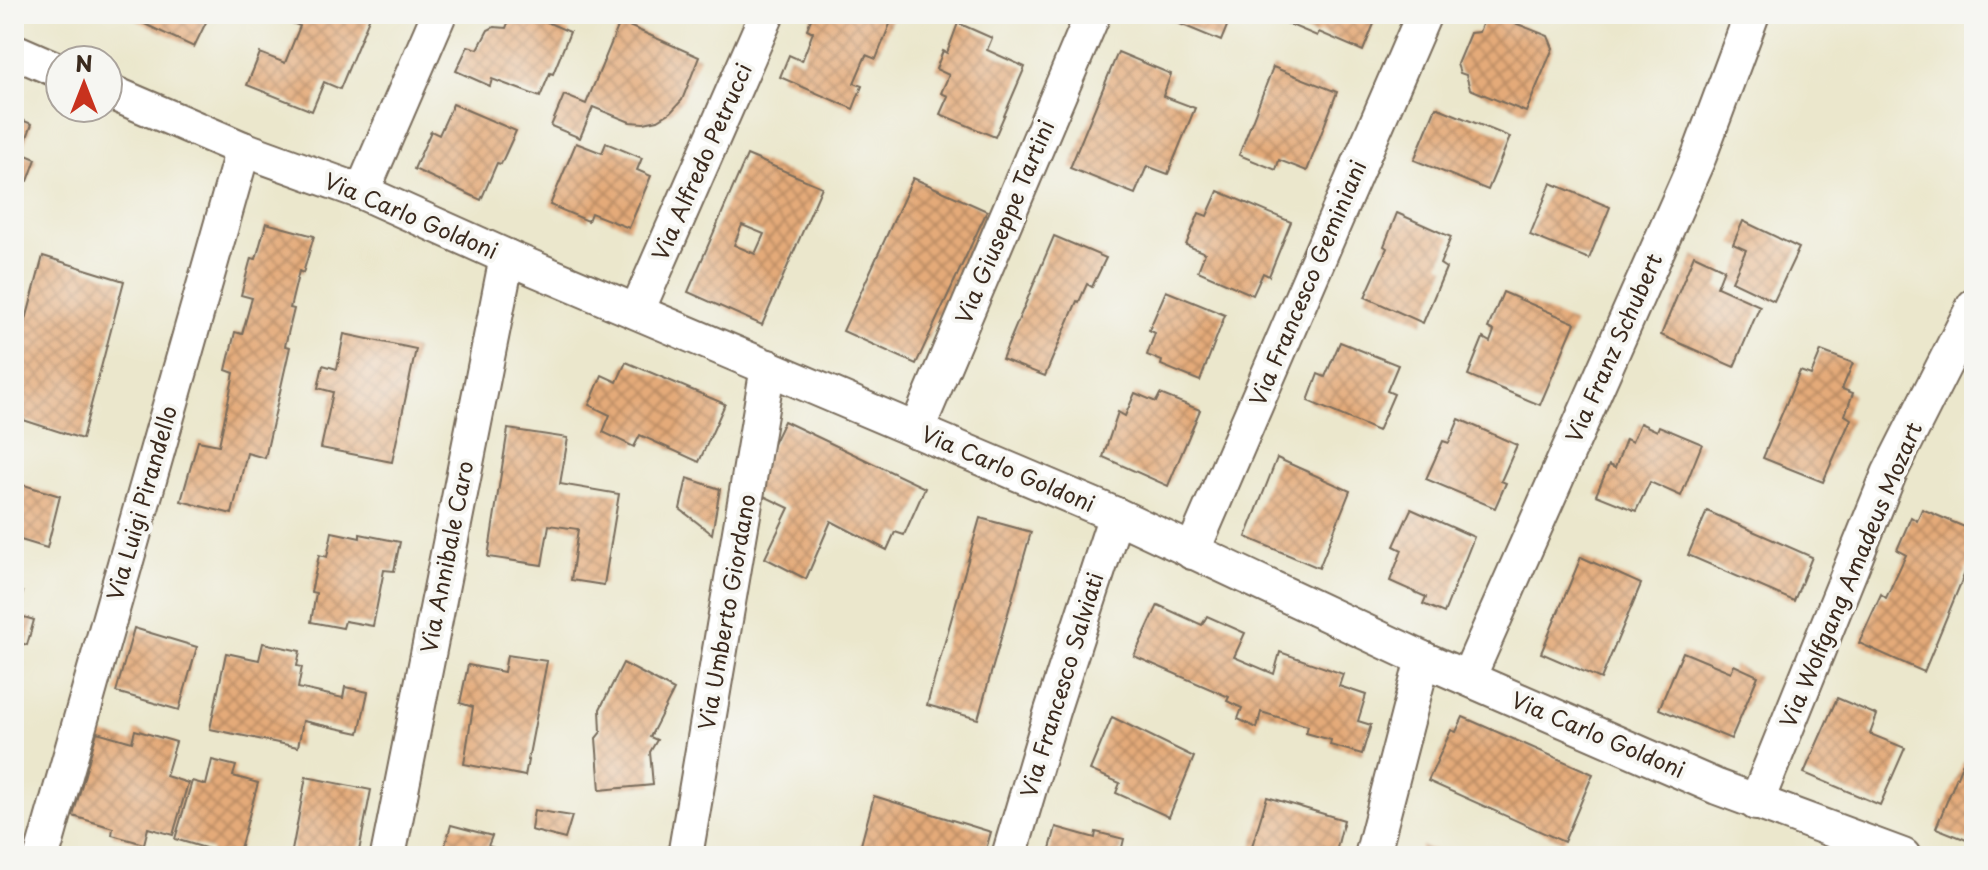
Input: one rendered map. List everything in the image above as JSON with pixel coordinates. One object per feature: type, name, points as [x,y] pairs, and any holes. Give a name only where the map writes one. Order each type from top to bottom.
[{"type":"street","points":[[362,192],[439,14]]},
{"type":"street","name":"Via Alfredo Petrucci","points":[[637,311],[767,14]]},
{"type":"street","name":"Via Giuseppe Tartini","points":[[916,431],[1093,14]]},
{"type":"street","name":"Via Francesco Geminiani","points":[[1192,552],[1424,14]]},
{"type":"street","name":"Via Franz Schubert","points":[[1468,678],[1699,156],[1752,14]]},
{"type":"street","points":[[14,51],[44,64]]},
{"type":"street","name":"Via Carlo Goldoni","points":[[124,98],[243,149],[362,192],[507,257],[1116,515],[1423,659],[1756,803],[1899,855]]},
{"type":"street","name":"Via Luigi Pirandello","points":[[41,856],[243,149]]},
{"type":"street","name":"Via Annibale Caro","points":[[388,856],[507,257]]},
{"type":"street","name":"Via Wolfgang Amadeus Mozart","points":[[1756,803],[1889,474],[1974,306]]},
{"type":"street","name":"Via Umberto Giordano","points":[[685,856],[768,367]]},
{"type":"street","name":"Via Francesco Salviati","points":[[1009,856],[1116,515]]},
{"type":"street","points":[[1372,856],[1423,659]]},
{"type":"street","points":[[14,848],[41,856]]},
{"type":"building","points":[[123,14],[210,14],[194,47]]},
{"type":"building","points":[[271,14],[371,14],[340,89],[324,82],[312,111],[247,85],[260,53],[285,63],[300,26]]},
{"type":"building","points":[[512,14],[544,14],[542,20],[570,32],[540,97],[492,79],[490,86],[456,71],[468,46],[478,49],[488,30],[506,28]]},
{"type":"building","points":[[813,14],[894,14],[876,59],[866,55],[854,83],[862,86],[853,109],[780,77],[789,55],[802,61],[813,32],[807,29]]},
{"type":"building","points":[[1156,14],[1232,14],[1221,41]]},
{"type":"building","points":[[1289,14],[1378,14],[1363,51],[1319,32],[1317,36],[1286,23]]},
{"type":"building","points":[[1492,14],[1548,36],[1553,48],[1526,112],[1470,89],[1466,75],[1460,73],[1457,64],[1470,33],[1479,32],[1485,17]]},
{"type":"building","points":[[620,22],[699,57],[682,100],[658,120],[644,123],[630,122],[593,107],[580,138],[551,126],[564,95],[586,104]]},
{"type":"building","points":[[958,23],[992,38],[987,50],[1025,67],[995,137],[940,114],[948,96],[941,93],[949,75],[936,69],[943,51],[947,53]]},
{"type":"building","points":[[1118,52],[1171,74],[1163,96],[1195,108],[1168,174],[1147,166],[1135,194],[1070,168]]},
{"type":"building","points":[[1273,67],[1337,92],[1307,171],[1279,160],[1276,170],[1239,155]]},
{"type":"building","points":[[453,104],[516,131],[501,164],[497,163],[481,200],[414,169],[431,131],[439,135]]},
{"type":"building","points":[[1436,107],[1510,137],[1488,190],[1414,160]]},
{"type":"building","points":[[14,117],[32,124],[21,153],[36,159],[28,181],[14,176]]},
{"type":"building","points":[[576,143],[602,153],[606,143],[642,158],[637,170],[651,176],[629,228],[591,213],[588,221],[550,205]]},
{"type":"building","points":[[747,155],[822,187],[762,325],[688,292]],"holes":[[[742,225],[764,234],[755,254],[734,245]]]},
{"type":"building","points":[[913,178],[987,211],[916,364],[843,331]]},
{"type":"building","points":[[1551,183],[1610,207],[1589,259],[1530,235]]},
{"type":"building","points":[[1218,191],[1291,222],[1269,276],[1263,273],[1253,295],[1198,271],[1205,253],[1186,245],[1199,213],[1207,216]]},
{"type":"building","points":[[1397,213],[1451,237],[1440,264],[1446,268],[1423,323],[1365,297],[1387,248],[1384,246]]},
{"type":"building","points":[[1743,221],[1799,248],[1774,301],[1732,281],[1746,250],[1733,244]]},
{"type":"building","points":[[266,223],[314,236],[303,273],[299,271],[290,308],[294,309],[285,346],[290,347],[265,458],[247,453],[232,514],[181,501],[198,441],[219,445],[234,373],[226,370],[235,332],[242,334],[252,298],[241,295],[251,258],[256,259]]},
{"type":"building","points":[[1054,236],[1106,258],[1092,287],[1087,284],[1077,301],[1045,376],[1002,359]]},
{"type":"building","points":[[1694,255],[1724,269],[1717,287],[1760,306],[1734,367],[1661,335]]},
{"type":"building","points":[[43,256],[124,281],[82,439],[14,417],[14,365]]},
{"type":"building","points":[[1166,291],[1225,315],[1200,381],[1161,365],[1162,361],[1147,355],[1155,333],[1149,330]]},
{"type":"building","points":[[1503,292],[1575,323],[1540,405],[1468,375],[1483,338],[1490,342],[1494,331],[1488,328]]},
{"type":"building","points":[[344,334],[416,349],[392,462],[321,448],[333,392],[318,388],[323,365],[337,369]]},
{"type":"building","points":[[1340,342],[1398,365],[1387,391],[1394,394],[1378,431],[1308,401],[1318,374],[1325,377]]},
{"type":"building","points":[[1821,351],[1853,363],[1842,389],[1853,393],[1845,415],[1851,419],[1823,482],[1763,458],[1800,371],[1811,375]]},
{"type":"building","points":[[626,362],[725,404],[699,462],[640,435],[634,447],[603,432],[610,415],[589,405],[602,375],[617,382]]},
{"type":"building","points":[[1135,393],[1156,402],[1160,394],[1200,410],[1168,486],[1103,457],[1118,412],[1125,416]]},
{"type":"building","points":[[1459,419],[1517,445],[1501,481],[1506,483],[1495,508],[1426,479],[1443,441],[1449,443]]},
{"type":"building","points":[[784,421],[925,488],[904,535],[895,532],[887,550],[831,521],[806,579],[765,558],[789,508],[751,490]]},
{"type":"building","points":[[1640,423],[1657,431],[1659,426],[1702,444],[1681,496],[1650,482],[1636,511],[1596,495],[1609,465],[1615,468],[1626,439],[1632,442]]},
{"type":"building","points":[[508,429],[568,438],[560,484],[619,494],[604,585],[571,580],[578,529],[549,525],[542,565],[488,557]]},
{"type":"building","points":[[1277,458],[1350,491],[1319,568],[1246,537]]},
{"type":"building","points":[[687,478],[720,489],[712,534],[680,509]]},
{"type":"building","points":[[14,482],[60,496],[47,548],[14,538]]},
{"type":"building","points":[[1411,509],[1474,537],[1444,613],[1423,604],[1426,597],[1390,581],[1402,550],[1394,546]]},
{"type":"building","points":[[1922,509],[1974,531],[1974,551],[1924,672],[1859,643],[1881,594],[1886,598],[1906,555],[1897,550],[1911,517],[1917,521]]},
{"type":"building","points":[[1707,511],[1812,557],[1794,601],[1688,555]]},
{"type":"building","points":[[980,518],[1031,532],[978,719],[927,705]]},
{"type":"building","points":[[332,532],[400,542],[394,571],[384,570],[373,626],[345,621],[343,628],[311,622],[316,593],[311,592],[319,555],[327,557]]},
{"type":"building","points":[[1581,557],[1641,584],[1601,679],[1541,653]]},
{"type":"building","points":[[14,590],[23,592],[17,615],[34,620],[27,645],[14,641]]},
{"type":"building","points":[[1158,605],[1202,625],[1207,616],[1245,633],[1234,657],[1274,674],[1280,652],[1343,674],[1339,686],[1366,695],[1358,721],[1371,725],[1362,754],[1330,745],[1331,740],[1306,733],[1308,726],[1261,712],[1257,728],[1238,719],[1242,708],[1227,701],[1229,697],[1134,656]]},
{"type":"building","points":[[134,628],[197,647],[179,710],[116,692]]},
{"type":"building","points":[[263,643],[300,651],[297,666],[302,667],[298,688],[343,698],[345,687],[368,692],[359,733],[303,721],[298,747],[210,729],[226,653],[259,660]]},
{"type":"building","points":[[1683,652],[1731,672],[1734,665],[1758,676],[1731,739],[1659,709]]},
{"type":"building","points":[[507,655],[547,661],[525,776],[464,764],[473,707],[460,703],[468,665],[504,672]]},
{"type":"building","points":[[623,663],[674,690],[650,737],[657,740],[650,752],[653,785],[600,790],[596,738],[601,732],[600,709]]},
{"type":"building","points":[[1837,698],[1877,715],[1870,734],[1905,748],[1880,805],[1804,773]]},
{"type":"building","points":[[1112,717],[1194,757],[1169,817],[1116,793],[1120,783],[1090,770]]},
{"type":"building","points":[[1463,717],[1593,774],[1564,842],[1428,781],[1451,730],[1456,732]]},
{"type":"building","points":[[135,730],[176,742],[166,776],[188,783],[173,835],[148,828],[144,844],[112,835],[113,828],[73,816],[97,732],[132,742]]},
{"type":"building","points":[[212,760],[236,766],[233,776],[258,783],[238,856],[210,856],[212,850],[175,839],[192,781],[206,785]]},
{"type":"building","points":[[1963,762],[1974,767],[1974,843],[1936,828]]},
{"type":"building","points":[[306,777],[371,790],[358,856],[291,856]]},
{"type":"building","points":[[874,796],[991,832],[984,856],[858,856]]},
{"type":"building","points":[[1267,797],[1344,820],[1335,856],[1249,856]]},
{"type":"building","points":[[534,810],[572,816],[565,839],[531,830]]},
{"type":"building","points":[[451,825],[492,836],[488,846],[517,856],[442,856]]},
{"type":"building","points":[[1056,827],[1095,838],[1096,832],[1124,839],[1120,856],[1048,856]]},
{"type":"building","points":[[1421,846],[1453,855],[1453,856],[1418,856]]}]
